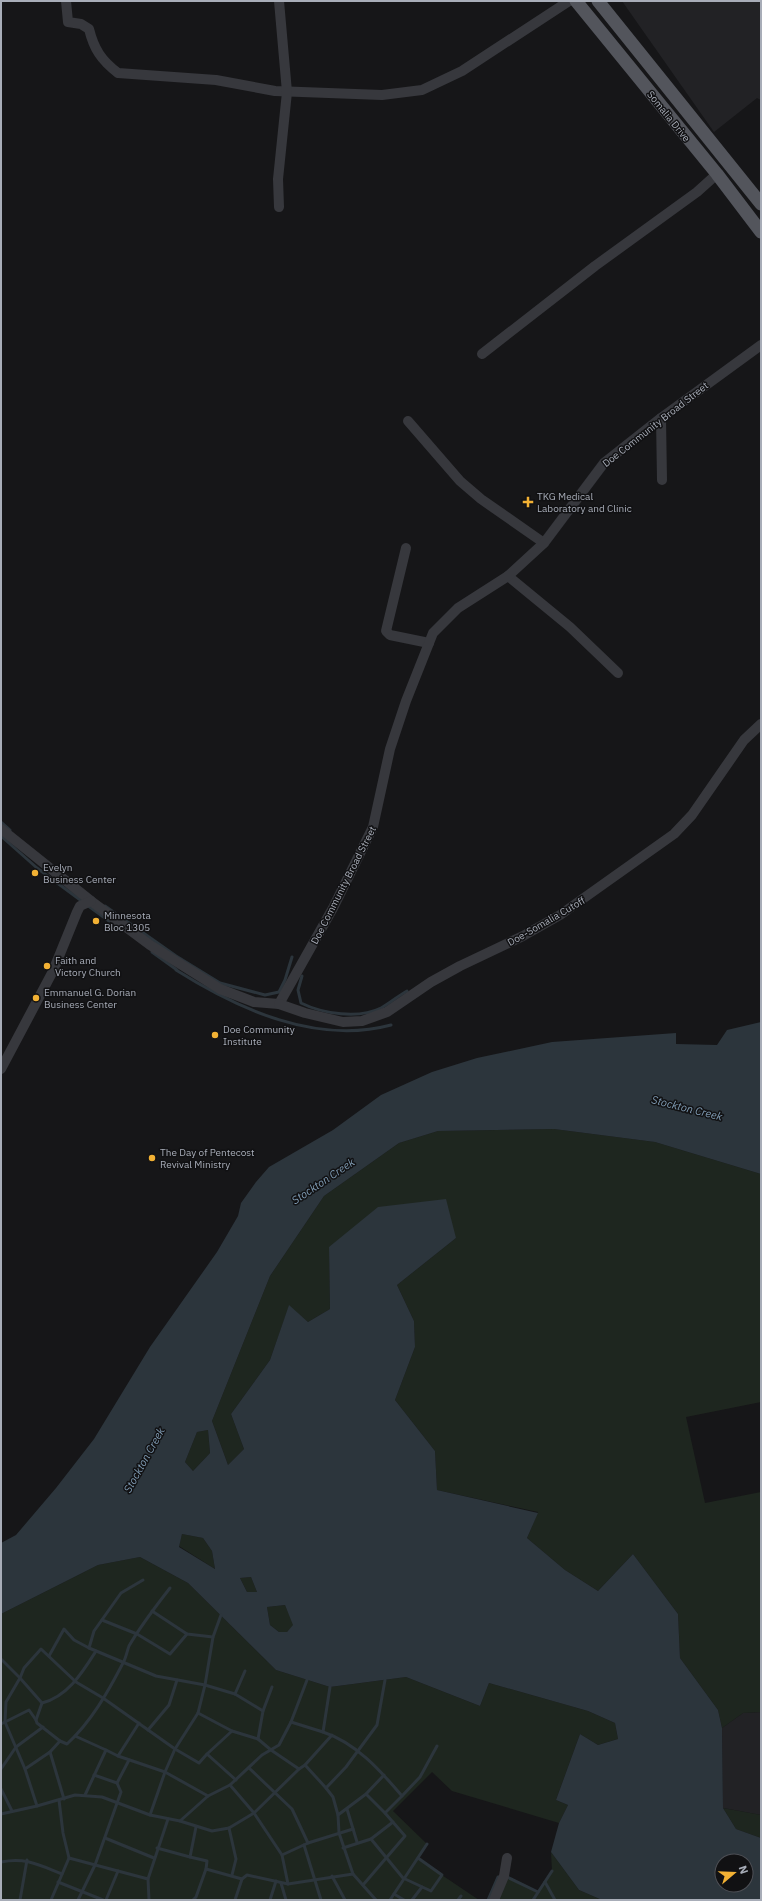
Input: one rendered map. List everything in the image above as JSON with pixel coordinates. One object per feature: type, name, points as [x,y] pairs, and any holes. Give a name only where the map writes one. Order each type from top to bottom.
[{"type":"main road","name":"Somalia Drive","points":[[576,1],[717,174],[761,232]]},
{"type":"main road","name":"Somalia Drive","points":[[597,1],[761,204]]},
{"type":"main road","points":[[585,12],[597,1]]},
{"type":"street","points":[[66,1],[68,22],[81,24],[89,29],[93,46],[108,66],[118,73],[216,80],[275,91],[382,95],[422,90],[462,71],[569,1]]},
{"type":"street","points":[[279,1],[287,92],[278,179],[279,207]]},
{"type":"street","points":[[482,354],[595,266],[697,192],[717,174]]},
{"type":"street","name":"Doe Community Broad Street","points":[[279,1004],[333,908],[373,827],[390,749],[406,701],[433,633],[447,617],[508,576],[544,543],[604,463],[661,418],[761,345]]},
{"type":"street","points":[[661,418],[662,480]]},
{"type":"street","points":[[408,421],[460,481],[481,499],[544,543]]},
{"type":"street","points":[[406,548],[386,631],[390,635],[429,643]]},
{"type":"street","points":[[508,576],[570,627],[618,672]]},
{"type":"street","name":"Doe-Somalia Cutoff","points":[[279,1004],[305,1013],[343,1022],[362,1021],[387,1012],[431,982],[460,966],[523,936],[560,915],[674,834],[692,815],[744,740],[761,724]]},
{"type":"street","points":[[1,829],[91,901],[150,945],[220,989],[254,1002],[279,1004]]},
{"type":"street","points":[[1,1069],[53,971],[80,906],[91,901]]},
{"type":"street","points":[[494,1900],[504,1876],[507,1858]]},
{"type":"shaded area","points":[[622,1],[761,1],[761,100],[757,98],[714,132]]},
{"type":"shaded area","points":[[554,1129],[655,1142],[761,1174],[761,1402],[686,1417],[705,1503],[761,1492],[761,1712],[743,1713],[722,1728],[718,1710],[680,1658],[678,1614],[633,1554],[598,1591],[565,1570],[527,1538],[538,1512],[437,1490],[435,1451],[395,1400],[415,1347],[414,1321],[397,1285],[456,1238],[329,1247],[330,1309],[308,1322],[289,1306],[270,1360],[231,1414],[244,1449],[228,1465],[212,1421],[270,1276],[324,1196],[399,1143],[438,1131]]},
{"type":"shaded area","points":[[208,1430],[210,1453],[193,1471],[185,1462],[197,1432]]},
{"type":"shaded area","points":[[182,1534],[203,1538],[212,1551],[215,1569],[179,1546]]},
{"type":"shaded area","points":[[140,1557],[188,1583],[276,1670],[330,1687],[406,1677],[480,1706],[489,1683],[588,1711],[615,1723],[618,1739],[598,1745],[580,1734],[556,1800],[568,1805],[559,1823],[452,1791],[432,1772],[393,1811],[427,1844],[418,1859],[479,1900],[1,1900],[1,1614],[98,1565]]},
{"type":"shaded area","points":[[251,1577],[257,1592],[247,1592],[240,1578]]},
{"type":"shaded area","points":[[285,1605],[294,1625],[287,1632],[279,1632],[270,1625],[267,1607]]},
{"type":"shaded area","points":[[761,1712],[761,1815],[723,1808],[722,1728],[743,1713]]},
{"type":"shaded area","points":[[723,1808],[761,1815],[761,1838],[736,1829]]},
{"type":"shaded area","points":[[551,1852],[579,1890],[602,1900],[495,1900],[504,1876],[538,1892],[552,1871]]},
{"type":"water","name":"Stockton Creek","points":[[761,1022],[761,1174],[655,1142],[554,1129],[438,1131],[399,1143],[324,1196],[270,1276],[212,1421],[228,1465],[244,1449],[231,1414],[270,1360],[289,1305],[308,1322],[330,1309],[329,1247],[378,1207],[446,1199],[456,1238],[397,1285],[414,1321],[415,1347],[395,1400],[435,1451],[437,1490],[538,1513],[527,1538],[565,1570],[598,1591],[633,1554],[678,1614],[680,1658],[718,1710],[722,1728],[723,1808],[736,1829],[761,1838],[761,1900],[602,1900],[579,1890],[551,1852],[559,1823],[568,1805],[556,1800],[580,1734],[598,1745],[618,1739],[615,1723],[588,1711],[489,1683],[480,1706],[406,1677],[330,1687],[276,1670],[188,1583],[140,1557],[98,1565],[1,1614],[1,1543],[16,1535],[56,1488],[94,1439],[150,1347],[217,1252],[238,1216],[241,1203],[269,1167],[333,1130],[381,1095],[432,1072],[477,1058],[552,1042],[676,1033],[676,1044],[717,1045],[727,1030]],"holes":[[[208,1430],[210,1453],[193,1471],[185,1462],[197,1432]],[[182,1534],[203,1538],[212,1551],[215,1569],[179,1547]],[[251,1577],[257,1592],[247,1592],[240,1578]],[[285,1605],[293,1625],[287,1632],[279,1632],[270,1625],[267,1607]]]},
{"type":"waterway","points":[[1,822],[10,830]]},
{"type":"waterway","points":[[1,836],[37,868],[83,902]]},
{"type":"waterway","points":[[87,905],[109,921]]},
{"type":"waterway","points":[[105,906],[176,956],[220,983],[265,995],[279,992],[285,980],[292,957]]},
{"type":"waterway","points":[[152,952],[177,970]]},
{"type":"waterway","points":[[176,970],[225,998],[251,1010],[279,1020],[306,1027],[334,1030],[363,1030],[391,1025]]},
{"type":"waterway","points":[[302,976],[298,990],[301,1003],[320,1010],[341,1014],[362,1013],[381,1008],[407,991]]},
{"type":"waterway","points":[[89,1648],[94,1631],[121,1593],[143,1580]]},
{"type":"waterway","points":[[25,1769],[50,1752],[60,1741],[67,1744],[84,1726],[111,1685],[124,1661],[129,1646],[170,1588]]},
{"type":"waterway","points":[[152,1611],[187,1634],[213,1637]]},
{"type":"waterway","points":[[1,1814],[37,1806],[75,1795],[102,1797],[150,1815],[165,1772],[175,1749],[198,1713],[205,1685],[213,1637],[221,1615]]},
{"type":"waterway","points":[[102,1620],[137,1634],[170,1654],[187,1634]]},
{"type":"waterway","points":[[49,1656],[64,1629],[74,1640],[89,1648],[156,1676],[205,1685],[235,1694],[263,1711],[258,1739]]},
{"type":"waterway","points":[[37,1806],[25,1769],[5,1722],[6,1702],[24,1668],[41,1649],[76,1682],[103,1698],[175,1749],[199,1763],[207,1754],[236,1780]]},
{"type":"waterway","points":[[60,1741],[37,1723],[36,1720],[42,1703],[51,1700],[74,1683],[96,1651]]},
{"type":"waterway","points":[[1,1659],[42,1703]]},
{"type":"waterway","points":[[235,1694],[245,1671]]},
{"type":"waterway","points":[[148,1730],[169,1705],[177,1680]]},
{"type":"waterway","points":[[150,1815],[180,1821],[208,1796],[230,1785],[262,1755],[279,1745],[291,1722],[307,1680]]},
{"type":"waterway","points":[[198,1713],[232,1731],[258,1739],[271,1750],[299,1769],[305,1765],[326,1788],[346,1767],[377,1725],[385,1680]]},
{"type":"waterway","points":[[263,1711],[272,1687]]},
{"type":"waterway","points":[[291,1722],[323,1732],[330,1687]]},
{"type":"waterway","points":[[1,1724],[29,1710],[36,1720]]},
{"type":"waterway","points":[[85,1795],[106,1750],[118,1756],[139,1723]]},
{"type":"waterway","points":[[1,1769],[16,1747],[43,1727]]},
{"type":"waterway","points":[[207,1754],[232,1731]]},
{"type":"waterway","points":[[323,1732],[346,1743],[367,1758],[402,1796],[420,1777],[437,1746]]},
{"type":"waterway","points":[[305,1765],[332,1735]]},
{"type":"waterway","points":[[75,1736],[106,1750]]},
{"type":"waterway","points":[[50,1752],[64,1799]]},
{"type":"waterway","points":[[118,1756],[165,1772],[208,1796]]},
{"type":"waterway","points":[[94,1775],[117,1783],[129,1760]]},
{"type":"waterway","points":[[249,1768],[292,1809],[308,1843]]},
{"type":"waterway","points":[[232,1875],[236,1859],[229,1828],[254,1813],[299,1769]]},
{"type":"waterway","points":[[338,1815],[366,1794],[384,1775]]},
{"type":"waterway","points":[[78,1900],[95,1865],[121,1792],[117,1783]]},
{"type":"waterway","points":[[230,1785],[254,1813],[282,1855],[308,1843],[353,1829]]},
{"type":"waterway","points":[[326,1788],[333,1797],[338,1815],[339,1833],[353,1874],[376,1900]]},
{"type":"waterway","points":[[1,1789],[12,1811]]},
{"type":"waterway","points":[[363,1885],[405,1836],[366,1794]]},
{"type":"waterway","points":[[385,1813],[402,1796]]},
{"type":"waterway","points":[[51,1900],[69,1858],[63,1833],[59,1800]]},
{"type":"waterway","points":[[347,1809],[357,1842]]},
{"type":"waterway","points":[[69,1858],[148,1879],[168,1819]]},
{"type":"waterway","points":[[180,1821],[212,1831],[229,1828]]},
{"type":"waterway","points":[[343,1848],[371,1839],[393,1822]]},
{"type":"waterway","points":[[157,1848],[190,1857],[196,1827]]},
{"type":"waterway","points":[[105,1838],[154,1858]]},
{"type":"waterway","points":[[371,1839],[403,1878],[431,1891],[442,1875],[418,1858]]},
{"type":"waterway","points":[[390,1900],[427,1844]]},
{"type":"waterway","points":[[304,1845],[321,1900]]},
{"type":"waterway","points":[[282,1855],[288,1884]]},
{"type":"waterway","points":[[190,1857],[207,1861],[206,1869]]},
{"type":"waterway","points":[[1,1862],[18,1860],[25,1861],[62,1874]]},
{"type":"waterway","points":[[20,1900],[27,1860]]},
{"type":"waterway","points":[[193,1900],[196,1897],[206,1869],[242,1879]]},
{"type":"waterway","points":[[106,1900],[118,1871]]},
{"type":"waterway","points":[[533,1900],[552,1871]]},
{"type":"waterway","points":[[235,1900],[242,1879],[247,1875],[288,1884],[353,1874]]},
{"type":"waterway","points":[[332,1876],[345,1900]]},
{"type":"waterway","points":[[488,1900],[498,1877],[501,1877]]},
{"type":"waterway","points":[[506,1879],[507,1877],[538,1892]]},
{"type":"waterway","points":[[148,1879],[149,1900]]},
{"type":"waterway","points":[[270,1900],[276,1881]]},
{"type":"waterway","points":[[58,1882],[103,1900]]},
{"type":"waterway","points":[[545,1882],[555,1900]]},
{"type":"waterway","points":[[281,1883],[286,1900]]},
{"type":"waterway","points":[[412,1900],[422,1887]]},
{"type":"waterway","points":[[394,1894],[404,1900]]},
{"type":"waterway","points":[[458,1900],[461,1896]]},
{"type":"place","name":"TKG Medical Laboratory and Clinic","points":[[528,502]]},
{"type":"place","name":"Evelyn Business Center","points":[[35,873]]},
{"type":"place","name":"Minnesota Bloc 1305","points":[[96,921]]},
{"type":"place","name":"Faith and Victory Church","points":[[47,966]]},
{"type":"place","name":"Emmanuel G. Dorian Business Center","points":[[36,998]]},
{"type":"place","name":"Doe Community Institute","points":[[215,1035]]},
{"type":"place","name":"The Day of Pentecost Revival Ministry","points":[[152,1158]]}]
